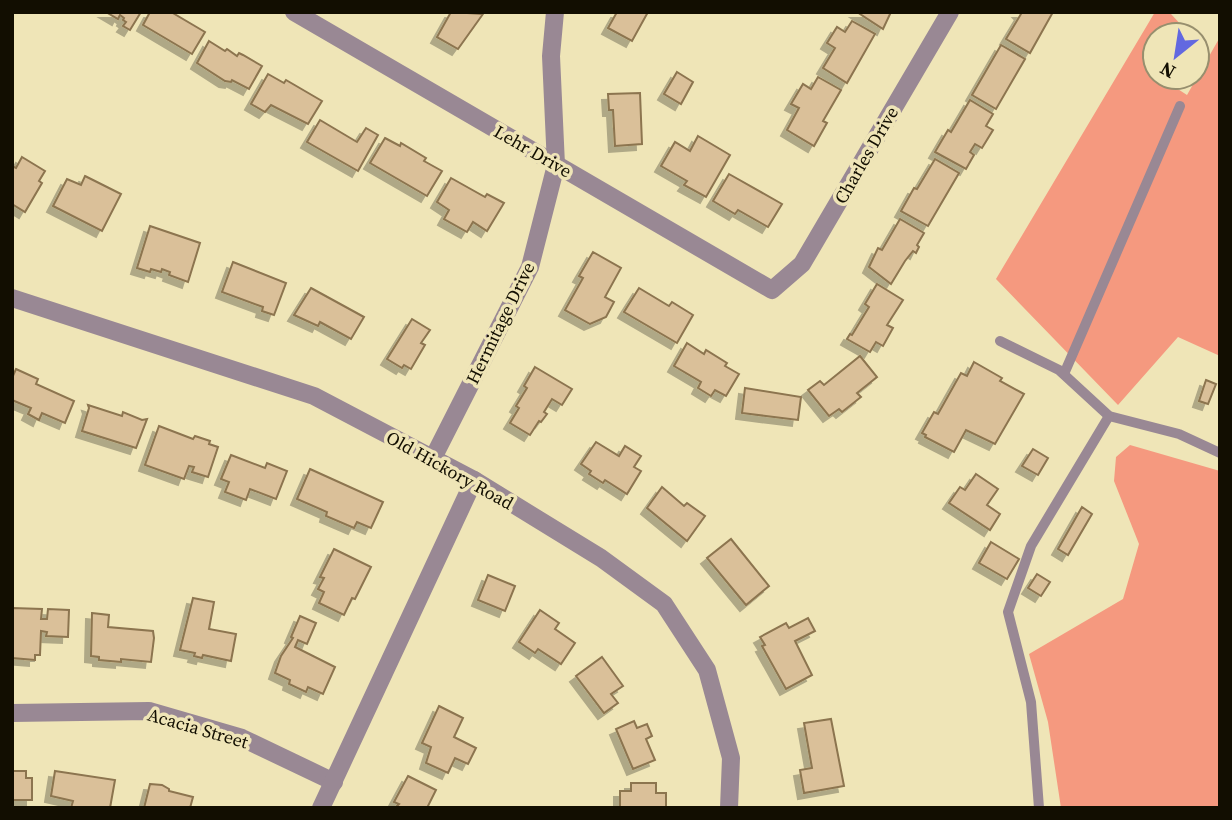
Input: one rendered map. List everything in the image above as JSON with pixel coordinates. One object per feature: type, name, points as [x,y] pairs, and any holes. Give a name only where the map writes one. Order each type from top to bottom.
[{"type":"street","name":"Lehr Drive","points":[[294,12],[772,290]]},
{"type":"street","name":"Hermitage Drive","points":[[432,460],[530,267],[556,165],[551,56],[555,12]]},
{"type":"street","name":"Charles Drive","points":[[772,290],[802,264],[950,12]]},
{"type":"street","name":"Old Hickory Road","points":[[12,299],[314,396],[474,480],[601,558],[664,604],[708,670],[731,758],[729,808]]},
{"type":"street","points":[[321,808],[474,480]]},
{"type":"street","name":"Acacia Street","points":[[12,713],[149,711],[242,738],[334,782]]},
{"type":"lane","points":[[1064,374],[1180,106]]},
{"type":"lane","points":[[1000,341],[1064,374],[1109,416],[1179,434],[1220,453]]},
{"type":"lane","points":[[1039,808],[1031,702],[1008,612],[1031,546],[1109,416]]},
{"type":"shaded area","points":[[1155,12],[1171,14],[1178,21],[1150,21]]},
{"type":"shaded area","points":[[1141,36],[1141,91],[1181,91],[1187,95],[1189,91],[1211,91],[1211,53],[1220,37],[1220,356],[1178,337],[1118,405],[996,279]]},
{"type":"shaded area","points":[[1130,445],[1220,471],[1220,808],[1061,808],[1048,722],[1029,654],[1123,599],[1139,544],[1114,481],[1116,457]]},
{"type":"building","points":[[106,12],[141,12],[130,30],[123,26],[126,22],[120,15],[118,19]]},
{"type":"building","points":[[150,12],[171,12],[205,32],[192,54],[143,25]]},
{"type":"building","points":[[451,12],[483,14],[458,49],[437,37]]},
{"type":"building","points":[[617,12],[648,12],[632,41],[608,28]]},
{"type":"building","points":[[857,12],[891,12],[883,29]]},
{"type":"building","points":[[1019,12],[1053,12],[1030,53],[1006,39],[1021,14]]},
{"type":"building","points":[[852,21],[875,34],[847,83],[823,68],[835,48],[827,43],[837,27],[845,32]]},
{"type":"building","points":[[209,41],[225,51],[227,49],[237,56],[239,53],[262,66],[249,89],[232,80],[225,81],[197,63]]},
{"type":"building","points":[[1001,45],[1025,59],[996,109],[972,95]]},
{"type":"building","points":[[677,72],[693,82],[681,104],[664,94]]},
{"type":"building","points":[[268,74],[284,83],[286,80],[322,101],[308,124],[271,105],[265,112],[251,104]]},
{"type":"building","points":[[818,77],[841,90],[823,121],[827,123],[814,146],[787,130],[799,108],[791,104],[803,84],[811,89]]},
{"type":"building","points":[[640,93],[642,144],[615,146],[613,110],[609,110],[608,94]]},
{"type":"building","points":[[970,100],[993,114],[986,126],[993,130],[982,148],[975,144],[970,152],[974,155],[966,169],[935,152],[948,130],[951,132]]},
{"type":"building","points":[[320,120],[357,142],[366,128],[378,135],[358,171],[307,142]]},
{"type":"building","points":[[698,136],[730,155],[706,197],[684,185],[687,181],[661,166],[675,142],[690,151]]},
{"type":"building","points":[[385,138],[400,146],[401,143],[442,171],[427,196],[370,163]]},
{"type":"building","points":[[22,157],[45,171],[39,181],[42,183],[25,212],[12,204],[12,166],[16,168]]},
{"type":"building","points":[[935,159],[959,173],[928,226],[901,211]]},
{"type":"building","points":[[729,174],[782,204],[768,227],[738,210],[735,214],[713,201]]},
{"type":"building","points":[[85,176],[121,194],[102,231],[53,206],[67,179],[81,185]]},
{"type":"building","points":[[451,178],[485,197],[487,194],[504,203],[487,231],[473,222],[467,232],[444,219],[449,210],[437,202]]},
{"type":"building","points":[[900,219],[924,233],[916,253],[913,251],[891,284],[869,267],[878,248],[882,250]]},
{"type":"building","points":[[150,226],[200,243],[188,282],[169,275],[170,272],[162,269],[161,272],[151,269],[150,272],[137,268]]},
{"type":"building","points":[[593,252],[621,268],[605,297],[614,302],[606,317],[590,324],[565,310],[583,278],[579,276]]},
{"type":"building","points":[[233,262],[286,283],[274,315],[262,311],[263,307],[222,292]]},
{"type":"building","points":[[877,284],[903,300],[887,325],[893,328],[883,346],[876,342],[870,352],[847,339],[869,307],[865,304]]},
{"type":"building","points":[[311,288],[364,317],[351,339],[320,322],[318,326],[294,315]]},
{"type":"building","points":[[639,288],[669,306],[672,302],[693,315],[677,343],[624,312]]},
{"type":"building","points":[[412,319],[430,330],[421,343],[425,345],[411,369],[404,365],[402,368],[387,359]]},
{"type":"building","points":[[687,343],[704,354],[706,350],[739,374],[726,396],[715,390],[711,396],[698,388],[701,382],[674,366]]},
{"type":"building","points":[[860,356],[877,377],[857,393],[861,397],[842,412],[839,409],[829,416],[808,390],[820,381],[824,385]]},
{"type":"building","points":[[974,362],[1024,394],[995,444],[966,430],[954,452],[922,433],[934,412],[938,414],[961,373],[967,376]]},
{"type":"building","points":[[535,367],[572,389],[562,405],[552,399],[544,412],[547,414],[530,435],[510,423],[527,388],[524,386]]},
{"type":"building","points":[[16,369],[38,379],[36,384],[74,401],[65,423],[42,413],[39,420],[28,414],[31,408],[12,400],[12,378]]},
{"type":"building","points":[[1206,380],[1216,384],[1208,404],[1199,401]]},
{"type":"building","points":[[745,388],[801,397],[798,420],[742,413]]},
{"type":"building","points":[[88,405],[122,416],[123,412],[142,420],[147,419],[136,448],[82,431]]},
{"type":"building","points":[[159,426],[193,439],[195,436],[210,441],[209,444],[218,447],[208,477],[192,472],[194,467],[189,466],[184,479],[145,465]]},
{"type":"building","points":[[596,442],[619,456],[625,446],[641,456],[634,467],[641,471],[627,494],[605,480],[603,483],[589,474],[591,471],[581,464]]},
{"type":"building","points":[[1033,449],[1048,458],[1038,475],[1022,466]]},
{"type":"building","points":[[231,455],[265,468],[267,463],[287,471],[276,499],[250,489],[246,500],[225,492],[229,482],[221,479]]},
{"type":"building","points":[[310,469],[383,502],[371,528],[357,522],[354,528],[297,499]]},
{"type":"building","points":[[976,474],[998,489],[987,505],[1000,514],[990,530],[949,503],[960,487],[965,490]]},
{"type":"building","points":[[662,487],[684,506],[687,503],[705,516],[687,541],[647,508]]},
{"type":"building","points":[[1082,507],[1092,514],[1068,555],[1058,549]]},
{"type":"building","points":[[731,539],[769,586],[746,605],[707,558]]},
{"type":"building","points":[[991,542],[1019,559],[1007,579],[979,563]]},
{"type":"building","points":[[334,549],[371,567],[344,615],[319,603],[324,592],[318,589],[324,578],[320,577]]},
{"type":"building","points":[[1037,574],[1050,582],[1041,596],[1028,588]]},
{"type":"building","points":[[488,575],[515,586],[505,611],[478,600]]},
{"type":"building","points":[[193,598],[214,602],[209,629],[236,634],[231,661],[203,655],[202,658],[194,656],[195,653],[180,650]]},
{"type":"building","points":[[12,608],[42,609],[41,619],[47,619],[48,609],[69,610],[68,637],[46,636],[47,632],[41,631],[40,655],[35,655],[35,660],[12,658]]},
{"type":"building","points":[[540,610],[559,623],[555,629],[575,643],[561,664],[538,649],[535,653],[519,642]]},
{"type":"building","points":[[92,613],[109,615],[108,627],[153,631],[151,662],[99,660],[99,657],[91,656]]},
{"type":"building","points":[[300,616],[316,623],[307,644],[298,640],[295,647],[335,667],[323,694],[308,687],[306,692],[275,673],[281,656],[293,638],[291,637]]},
{"type":"building","points":[[808,618],[815,631],[795,641],[812,675],[786,689],[762,646],[765,645],[760,637],[786,623],[789,628]]},
{"type":"building","points":[[602,657],[623,686],[611,694],[618,703],[604,713],[576,676]]},
{"type":"building","points":[[439,706],[463,718],[454,737],[476,748],[468,764],[455,758],[448,773],[426,763],[431,747],[422,743]]},
{"type":"building","points":[[831,719],[844,786],[804,793],[800,770],[812,768],[804,723]]},
{"type":"building","points":[[634,721],[637,728],[647,724],[652,736],[646,739],[655,760],[633,769],[616,729]]},
{"type":"building","points":[[12,771],[26,771],[26,778],[32,778],[32,800],[12,800]]},
{"type":"building","points":[[55,771],[115,780],[110,808],[71,808],[73,801],[51,796]]},
{"type":"building","points":[[408,776],[436,790],[427,808],[395,808],[399,804],[394,802]]},
{"type":"building","points":[[631,783],[656,783],[656,793],[666,793],[666,808],[620,808],[620,791],[631,791]]},
{"type":"building","points":[[150,784],[162,785],[169,791],[193,797],[190,808],[144,808]]}]
